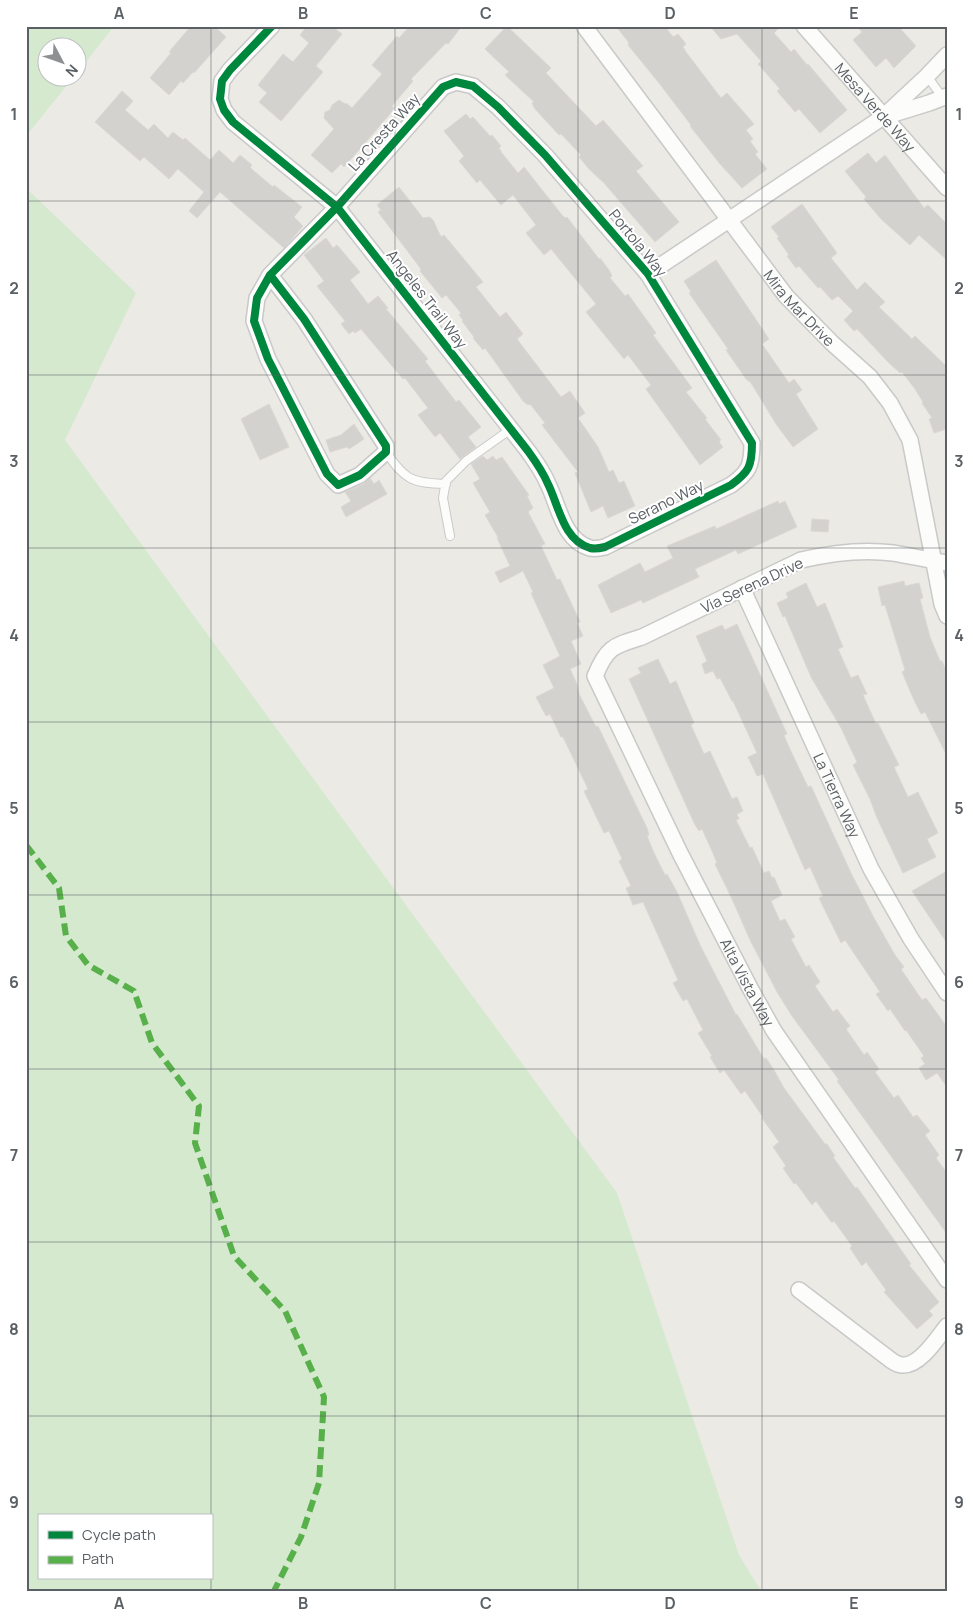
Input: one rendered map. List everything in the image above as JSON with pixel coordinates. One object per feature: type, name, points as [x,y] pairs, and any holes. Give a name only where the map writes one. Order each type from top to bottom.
[{"type":"street","name":"Angeles Trail Way","points":[[272,26],[222,81],[220,99],[224,110],[233,122],[337,207],[540,468],[564,525],[571,536],[580,543]]},
{"type":"street","name":"Mira Mar Drive","points":[[584,26],[728,221],[786,296],[832,344],[870,377],[890,403],[910,440],[941,562],[942,604],[947,616]]},
{"type":"street","name":"Mesa Verde Way","points":[[804,26],[883,118],[947,188]]},
{"type":"street","points":[[648,274],[883,118],[947,55]]},
{"type":"street","name":"La Cresta Way","points":[[386,452],[360,475],[338,485],[327,474],[268,359],[254,321],[257,298],[270,275],[337,207],[443,87],[456,82]]},
{"type":"street","name":"Portola Way","points":[[456,82],[473,86],[498,107],[545,155],[648,274],[752,443],[752,459]]},
{"type":"street","points":[[883,118],[945,97]]},
{"type":"street","points":[[270,275],[304,319],[386,446],[386,452]]},
{"type":"street","name":"Serano Way","points":[[580,543],[591,548],[605,548],[731,485],[746,474],[752,459]]},
{"type":"street","name":"Via Serena Drive","points":[[601,661],[609,649],[624,642],[642,638],[801,560],[826,554],[862,552],[892,553],[941,562]]},
{"type":"street","name":"La Tierra Way","points":[[742,588],[871,868],[911,939],[947,993]]},
{"type":"street","name":"Alta Vista Way","points":[[601,661],[595,676],[601,690],[680,854],[774,1031],[947,1280]]},
{"type":"street","points":[[799,1290],[892,1361],[903,1365],[912,1364],[921,1357],[947,1326]]},
{"type":"lane","points":[[927,76],[945,97]]},
{"type":"lane","points":[[450,536],[443,498],[446,481],[466,461],[511,429]]},
{"type":"lane","points":[[386,452],[398,470],[406,476],[418,482],[446,484]]},
{"type":"green space","points":[[26,26],[114,26],[88,59],[88,38],[38,38],[38,88],[65,88],[26,136]]},
{"type":"green space","points":[[26,188],[136,293],[65,440],[617,1193],[739,1555],[761,1591],[26,1591]]},
{"type":"building","points":[[191,26],[214,26],[226,37],[194,73],[183,83],[181,81],[169,95],[150,78]]},
{"type":"building","points":[[307,26],[332,26],[342,34],[316,66],[323,72],[281,121],[259,102],[267,93],[258,85],[283,54],[293,62],[309,43],[300,35]]},
{"type":"building","points":[[410,26],[462,26],[448,44],[446,43],[411,79],[413,81],[392,106],[394,108],[390,114],[344,167],[341,164],[332,173],[311,155],[334,129],[324,118],[325,112],[330,110],[332,105],[339,100],[352,108],[382,74],[372,65],[397,36],[399,38]]},
{"type":"building","points":[[507,26],[551,68],[546,73],[596,126],[603,120],[643,166],[636,171],[679,222],[655,242],[604,183],[589,169],[579,157],[581,155],[535,109],[532,103],[534,102],[505,75],[509,72],[485,49]]},
{"type":"building","points":[[616,26],[665,26],[673,37],[678,34],[686,44],[683,47],[686,52],[721,98],[727,93],[754,124],[746,130],[753,139],[750,141],[758,152],[755,154],[767,169],[742,188],[690,126],[659,83],[628,45],[629,43]]},
{"type":"building","points":[[710,26],[781,26],[774,33],[791,52],[794,49],[847,110],[820,133],[799,109],[795,112],[777,91],[780,89],[758,64],[761,61],[737,34],[721,39]]},
{"type":"building","points":[[857,26],[898,26],[916,46],[894,68],[886,58],[876,67],[853,40],[862,32]]},
{"type":"building","points":[[122,91],[133,101],[125,110],[148,130],[154,124],[168,138],[173,132],[183,140],[185,138],[210,160],[219,150],[233,163],[240,155],[252,165],[250,167],[254,171],[273,187],[274,185],[302,207],[294,217],[303,226],[284,248],[220,192],[197,218],[189,211],[204,192],[178,169],[169,179],[144,157],[140,161],[95,122]]},
{"type":"building","points":[[466,114],[470,119],[473,117],[490,136],[492,135],[501,146],[499,148],[502,153],[518,173],[524,167],[562,215],[565,218],[567,217],[600,258],[612,276],[610,278],[625,296],[628,294],[656,333],[653,335],[692,388],[686,392],[707,418],[705,419],[721,440],[719,442],[723,447],[700,465],[646,389],[651,385],[628,355],[624,359],[586,312],[596,304],[551,249],[544,255],[526,233],[536,225],[513,195],[501,205],[480,180],[477,183],[459,161],[464,156],[444,131]]},
{"type":"building","points":[[868,153],[876,163],[885,155],[924,208],[928,205],[947,224],[947,260],[919,235],[910,245],[881,219],[864,199],[866,197],[845,171]]},
{"type":"building","points":[[399,187],[423,218],[430,217],[433,220],[441,237],[444,235],[483,282],[476,287],[500,317],[506,312],[523,334],[517,339],[561,397],[570,391],[585,413],[578,418],[598,447],[609,472],[613,470],[619,483],[624,481],[635,506],[608,518],[603,506],[591,512],[575,473],[578,472],[542,425],[545,423],[530,404],[528,405],[523,401],[485,348],[483,350],[473,338],[459,315],[461,313],[446,295],[442,298],[420,271],[421,269],[378,212],[381,210],[377,205]]},
{"type":"building","points":[[802,204],[837,253],[831,258],[857,290],[865,282],[885,302],[879,307],[912,339],[915,336],[947,367],[947,429],[934,433],[929,419],[932,418],[915,389],[902,372],[900,373],[857,329],[854,331],[844,320],[853,311],[838,296],[832,300],[820,287],[818,288],[799,266],[796,268],[787,256],[789,255],[771,227]]},
{"type":"building","points":[[326,238],[333,248],[337,245],[360,272],[350,280],[368,304],[378,296],[388,308],[386,309],[428,359],[425,361],[456,402],[459,400],[481,427],[468,437],[476,447],[460,459],[440,433],[435,437],[418,415],[428,408],[405,378],[403,379],[361,329],[349,334],[341,324],[345,321],[317,286],[324,281],[304,255]]},
{"type":"building","points":[[716,260],[769,339],[762,344],[789,383],[794,379],[802,390],[796,394],[818,429],[793,447],[776,424],[751,383],[746,379],[726,350],[728,349],[689,293],[691,292],[684,281]]},
{"type":"building","points":[[269,404],[289,447],[260,460],[241,419]]},
{"type":"building","points":[[354,424],[364,439],[349,449],[347,447],[330,452],[326,440],[341,435]]},
{"type":"building","points":[[483,456],[487,460],[493,456],[496,460],[502,457],[529,495],[527,496],[533,508],[528,512],[545,544],[541,546],[557,580],[560,579],[580,622],[577,623],[583,636],[571,641],[581,664],[570,669],[577,684],[579,694],[596,727],[598,726],[647,828],[649,835],[647,836],[654,853],[665,875],[667,874],[677,892],[701,947],[736,1015],[764,1059],[766,1058],[774,1070],[784,1088],[825,1144],[827,1144],[835,1156],[833,1157],[855,1188],[857,1187],[911,1264],[909,1265],[939,1302],[929,1311],[933,1315],[917,1329],[884,1292],[886,1290],[866,1262],[862,1266],[850,1248],[852,1246],[834,1221],[832,1223],[816,1201],[812,1205],[783,1168],[786,1166],[773,1147],[779,1142],[763,1117],[745,1091],[741,1094],[724,1070],[720,1073],[710,1057],[712,1056],[698,1033],[703,1030],[687,999],[683,1001],[673,983],[678,980],[643,902],[633,905],[626,888],[631,886],[619,861],[622,859],[609,831],[604,833],[584,791],[588,789],[563,737],[561,737],[550,714],[546,716],[536,697],[554,688],[543,665],[560,656],[523,571],[500,583],[495,572],[510,566],[498,537],[485,515],[490,512],[473,483],[480,479],[471,464]]},
{"type":"building","points":[[370,478],[374,484],[379,480],[387,494],[346,517],[341,507],[351,501],[345,492],[364,484]]},
{"type":"building","points":[[778,501],[779,504],[785,501],[797,527],[738,554],[736,550],[695,569],[699,577],[643,603],[641,600],[611,613],[598,585],[640,563],[645,572],[673,558],[667,546],[715,526],[716,529]]},
{"type":"building","points":[[812,519],[829,520],[828,532],[811,531]]},
{"type":"building","points":[[904,581],[905,586],[919,583],[923,598],[920,599],[930,637],[947,672],[947,756],[925,712],[921,714],[913,698],[902,672],[905,670],[885,605],[882,606],[878,587]]},
{"type":"building","points":[[806,583],[817,607],[825,603],[843,647],[838,649],[851,678],[858,675],[867,694],[863,695],[876,724],[878,723],[899,765],[894,767],[908,797],[918,792],[938,833],[927,839],[936,857],[903,873],[853,765],[857,762],[841,728],[811,677],[785,616],[783,617],[777,603],[788,598],[786,593]]},
{"type":"building","points":[[737,624],[787,734],[784,735],[788,745],[808,787],[811,786],[874,918],[904,967],[901,969],[909,981],[922,1000],[926,998],[947,1027],[947,1087],[937,1073],[926,1080],[919,1068],[925,1064],[921,1058],[924,1056],[890,1009],[888,1011],[876,994],[880,992],[845,940],[841,943],[819,898],[823,896],[810,867],[805,870],[763,774],[757,776],[748,757],[757,753],[733,701],[720,678],[717,679],[713,671],[705,674],[702,664],[707,661],[696,636],[722,625],[725,630]]},
{"type":"building","points":[[658,659],[670,684],[676,681],[694,723],[691,725],[704,754],[710,751],[732,799],[737,797],[743,811],[737,814],[739,819],[736,820],[750,848],[752,847],[764,873],[769,871],[772,878],[774,877],[782,895],[771,901],[780,921],[785,919],[795,937],[791,939],[806,967],[809,965],[820,982],[815,986],[833,1012],[837,1009],[850,1026],[846,1029],[864,1055],[867,1052],[879,1069],[875,1072],[894,1098],[898,1095],[913,1117],[917,1115],[930,1131],[925,1135],[939,1155],[936,1158],[947,1173],[947,1234],[792,1016],[751,942],[715,864],[717,863],[702,829],[699,831],[695,825],[629,679],[641,673],[638,668]]},
{"type":"building","points":[[947,871],[947,943],[912,891]]},
{"type":"marked path","points":[[26,845],[59,888],[66,936],[88,965],[134,991],[152,1043],[199,1106],[195,1143],[234,1256],[285,1311],[324,1397],[319,1483],[301,1537],[274,1591]]},
{"type":"cycle path","points":[[270,275],[304,319],[386,446],[386,452],[360,475],[338,485],[327,474],[268,359],[254,321],[257,298],[270,275],[337,207],[443,87],[456,82],[473,86],[498,107],[545,155],[648,274],[752,443],[750,463],[746,472],[731,485],[605,547],[590,548],[574,538],[563,521],[544,475],[531,455],[337,207],[233,122],[224,110],[220,99],[222,81],[272,26]]}]
